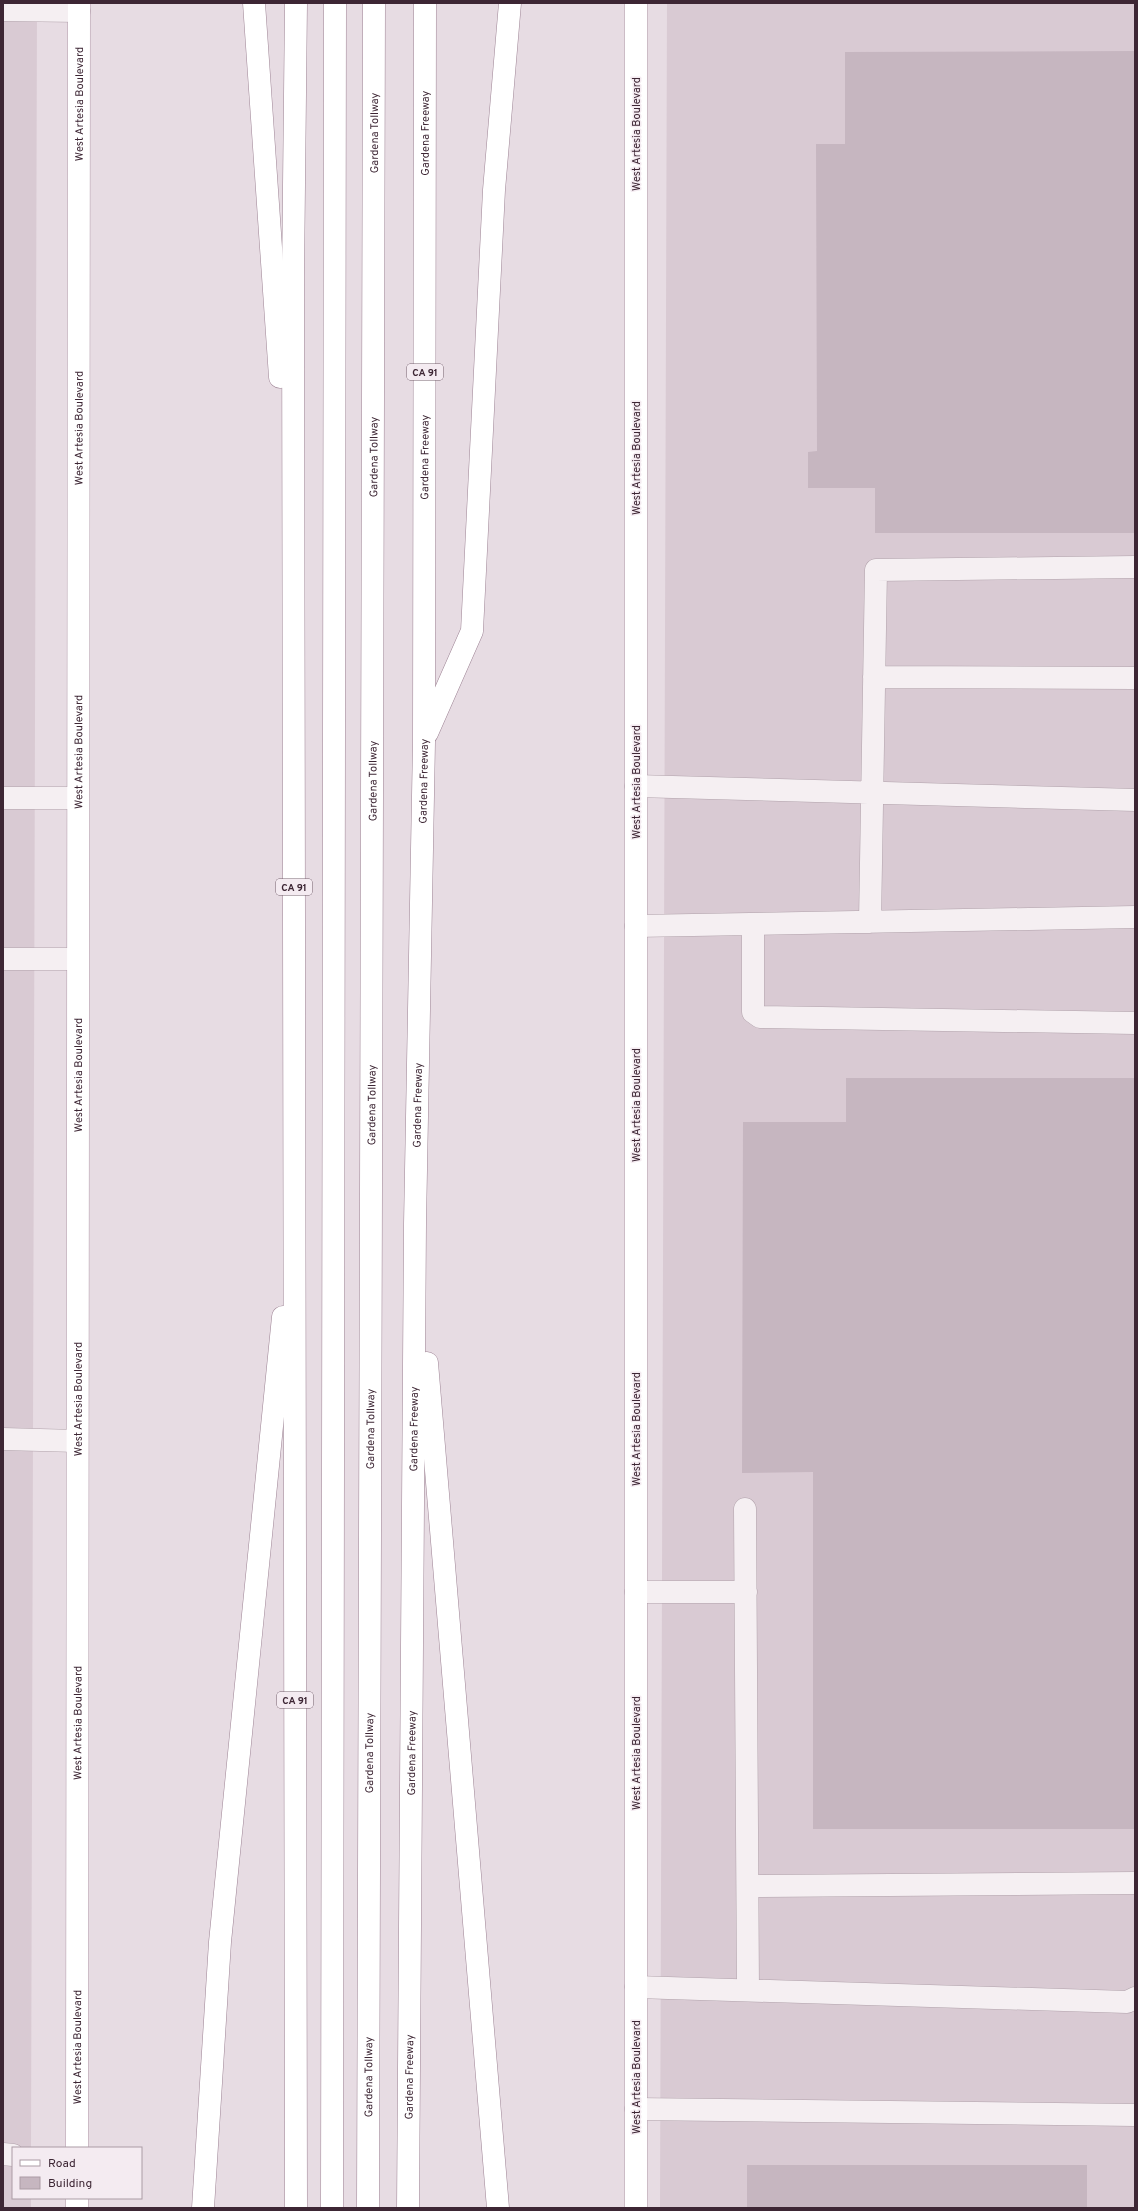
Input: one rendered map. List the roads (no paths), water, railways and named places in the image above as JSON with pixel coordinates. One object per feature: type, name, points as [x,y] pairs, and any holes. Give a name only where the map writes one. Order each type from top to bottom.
[{"type":"main road","points":[[254,3],[294,582]]},
{"type":"main road","name":"CA 91","points":[[296,3],[293,276],[296,2208]]},
{"type":"main road","points":[[332,2208],[335,3]]},
{"type":"main road","name":"Gardena Tollway","points":[[368,2208],[370,1235],[374,561],[374,3]]},
{"type":"main road","name":"Gardena Freeway","points":[[408,2208],[415,1224],[424,742],[425,3]]},
{"type":"main road","points":[[424,742],[472,631],[494,190],[510,3]]},
{"type":"main road","name":"West Artesia Boulevard","points":[[636,3],[636,2208]]},
{"type":"main road","name":"West Artesia Boulevard","points":[[77,2147],[77,798],[79,7]]},
{"type":"main road","points":[[203,2208],[220,1942],[295,1192]]},
{"type":"main road","points":[[415,1224],[498,2208]]},
{"type":"street","points":[[3,10],[79,7]]},
{"type":"street","points":[[870,922],[876,570],[1135,567]]},
{"type":"street","points":[[874,677],[1135,678]]},
{"type":"street","points":[[636,786],[1135,800]]},
{"type":"street","points":[[3,798],[77,798]]},
{"type":"street","points":[[636,926],[1135,917]]},
{"type":"street","points":[[753,924],[753,1012],[760,1017],[1135,1023]]},
{"type":"street","points":[[3,959],[77,959]]},
{"type":"street","points":[[3,1439],[77,1441]]},
{"type":"street","points":[[745,1510],[748,1990]]},
{"type":"street","points":[[636,1592],[746,1592]]},
{"type":"street","points":[[748,1886],[1135,1883]]},
{"type":"street","points":[[636,1987],[1128,2002],[1135,1998]]},
{"type":"street","points":[[636,2109],[1135,2115]]}]
